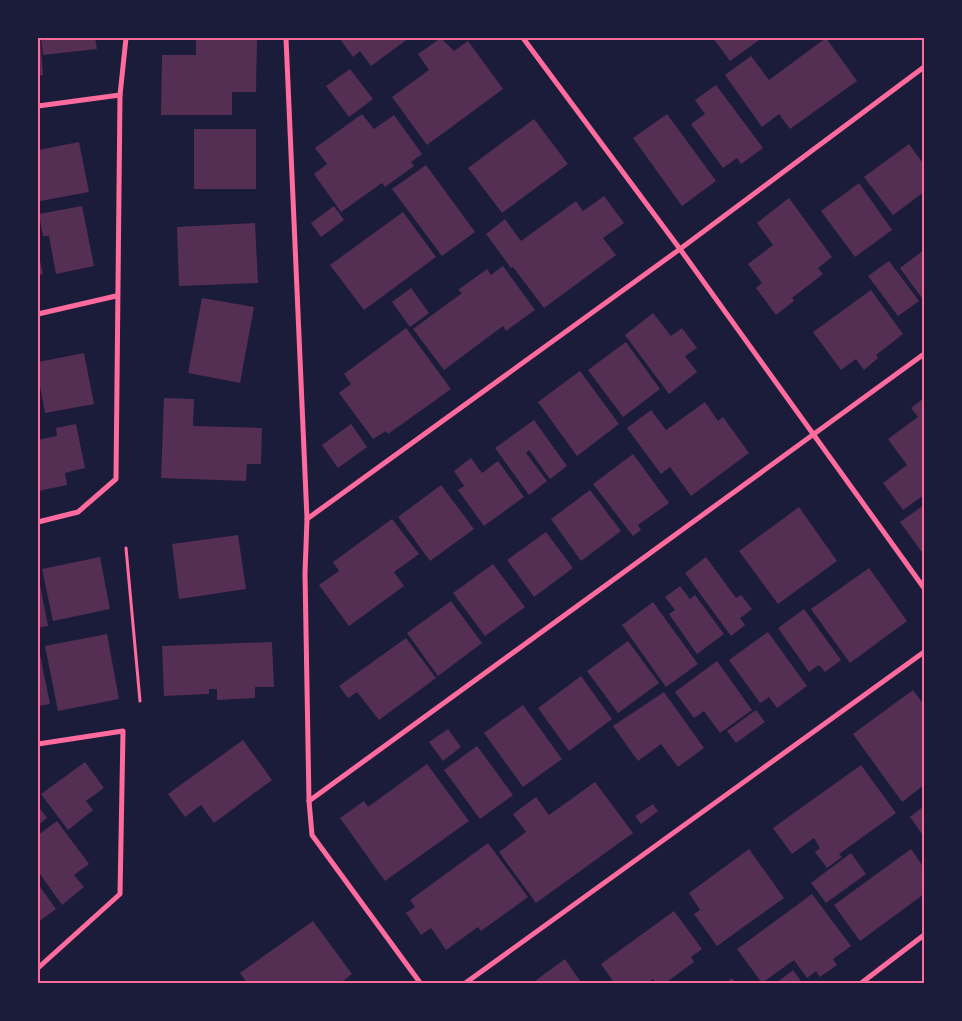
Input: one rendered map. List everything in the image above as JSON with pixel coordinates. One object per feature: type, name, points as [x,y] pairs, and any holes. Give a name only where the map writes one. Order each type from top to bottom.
[{"type":"street","points":[[38,522],[78,512],[116,479],[116,296],[120,95],[126,38]]},
{"type":"street","points":[[286,38],[307,519],[305,573],[309,801],[312,835],[421,984]]},
{"type":"street","points":[[523,38],[680,249],[924,588]]},
{"type":"street","points":[[307,519],[680,249],[924,67]]},
{"type":"street","points":[[38,106],[120,95]]},
{"type":"street","points":[[38,314],[116,296]]},
{"type":"street","points":[[309,801],[924,354]]},
{"type":"street","points":[[464,984],[924,652]]},
{"type":"street","points":[[38,744],[123,731],[120,894],[38,968]]},
{"type":"street","points":[[860,984],[924,935]]},
{"type":"path","points":[[126,548],[140,702]]},
{"type":"building","points":[[38,38],[40,38],[43,75],[38,76]]},
{"type":"building","points":[[41,38],[95,38],[97,49],[43,55]]},
{"type":"building","points":[[196,38],[257,38],[256,92],[232,92],[232,115],[161,115],[162,55],[196,55]]},
{"type":"building","points":[[341,38],[409,38],[371,66],[360,51],[353,57]]},
{"type":"building","points":[[441,38],[454,51],[468,41],[503,89],[427,145],[392,97],[429,70],[418,54]]},
{"type":"building","points":[[713,38],[762,38],[730,61]]},
{"type":"building","points":[[826,38],[857,81],[790,129],[779,114],[762,127],[725,75],[751,56],[769,80]]},
{"type":"building","points":[[350,69],[373,99],[349,117],[326,86]]},
{"type":"building","points":[[716,85],[763,148],[741,164],[737,158],[723,168],[691,124],[705,114],[695,100]]},
{"type":"building","points":[[362,114],[374,129],[394,115],[422,154],[411,162],[414,166],[385,187],[382,183],[341,212],[314,174],[327,164],[315,148]]},
{"type":"building","points":[[667,114],[716,181],[682,206],[633,138]]},
{"type":"building","points":[[534,119],[568,164],[502,213],[468,168]]},
{"type":"building","points":[[194,129],[256,129],[256,189],[194,189]]},
{"type":"building","points":[[79,142],[89,192],[40,201],[38,150]]},
{"type":"building","points":[[909,144],[924,165],[924,192],[893,215],[864,177]]},
{"type":"building","points":[[426,165],[475,232],[442,256],[392,189]]},
{"type":"building","points":[[859,183],[892,230],[855,257],[821,211]]},
{"type":"building","points":[[604,196],[624,223],[603,238],[616,255],[544,308],[486,234],[505,219],[521,241],[576,201],[583,211]]},
{"type":"building","points":[[789,198],[832,257],[818,268],[823,274],[792,298],[794,301],[776,315],[756,288],[762,283],[748,264],[773,245],[757,223]]},
{"type":"building","points":[[82,206],[94,266],[56,274],[49,236],[43,236],[39,214]]},
{"type":"building","points":[[334,206],[344,220],[321,237],[311,223]]},
{"type":"building","points":[[403,212],[436,257],[364,310],[330,265]]},
{"type":"building","points":[[255,223],[258,283],[179,286],[177,227]]},
{"type":"building","points":[[924,250],[924,301],[900,268]]},
{"type":"building","points":[[38,252],[43,274],[38,275]]},
{"type":"building","points":[[889,261],[919,301],[898,316],[868,276]]},
{"type":"building","points":[[503,266],[535,310],[506,331],[503,326],[444,370],[413,329],[462,293],[458,290],[487,269],[491,275]]},
{"type":"building","points":[[411,288],[429,313],[410,327],[392,302]]},
{"type":"building","points":[[871,290],[903,334],[876,355],[878,358],[864,370],[856,359],[841,370],[813,332]]},
{"type":"building","points":[[202,298],[254,307],[240,383],[188,373]]},
{"type":"building","points":[[653,313],[671,336],[682,328],[697,348],[685,356],[697,372],[669,394],[625,335]]},
{"type":"building","points":[[406,328],[451,389],[388,434],[386,431],[373,439],[339,393],[351,384],[344,374]]},
{"type":"building","points":[[626,342],[660,389],[623,417],[588,370]]},
{"type":"building","points":[[84,353],[94,404],[45,413],[38,375],[38,362]]},
{"type":"building","points":[[580,371],[619,424],[577,456],[538,402]]},
{"type":"building","points":[[164,398],[194,399],[193,426],[262,428],[261,464],[247,464],[246,481],[161,478]]},
{"type":"building","points":[[924,398],[924,495],[903,510],[883,483],[907,465],[888,439],[918,417],[911,408]]},
{"type":"building","points":[[705,402],[718,421],[723,417],[749,453],[691,496],[670,467],[661,474],[627,428],[651,410],[666,430]]},
{"type":"building","points":[[534,420],[567,466],[550,479],[529,450],[526,453],[547,481],[529,495],[495,448]]},
{"type":"building","points":[[76,424],[85,468],[65,473],[67,485],[38,491],[38,440],[57,436],[56,428]]},
{"type":"building","points":[[351,424],[367,447],[338,468],[322,445]]},
{"type":"building","points":[[633,454],[669,503],[638,525],[641,530],[633,536],[593,484]]},
{"type":"building","points":[[471,458],[482,473],[498,461],[524,497],[484,526],[458,490],[464,486],[454,471]]},
{"type":"building","points":[[441,485],[474,529],[430,561],[398,517]]},
{"type":"building","points":[[590,490],[621,531],[581,561],[551,519]]},
{"type":"building","points":[[924,505],[924,555],[900,522]]},
{"type":"building","points":[[799,507],[837,561],[778,604],[739,551]]},
{"type":"building","points":[[392,519],[419,554],[394,572],[404,586],[349,626],[319,585],[339,571],[333,562]]},
{"type":"building","points":[[546,532],[573,568],[534,597],[507,560]]},
{"type":"building","points":[[238,535],[246,589],[179,599],[172,544]]},
{"type":"building","points":[[100,557],[110,609],[53,621],[42,569]]},
{"type":"building","points":[[706,557],[736,598],[741,595],[752,609],[740,618],[745,625],[731,636],[685,573]]},
{"type":"building","points":[[493,564],[525,607],[485,636],[453,593]]},
{"type":"building","points":[[869,568],[907,621],[850,663],[811,609]]},
{"type":"building","points":[[38,585],[40,585],[48,626],[38,628]]},
{"type":"building","points":[[680,586],[690,599],[695,595],[724,634],[697,654],[669,614],[675,610],[665,597]]},
{"type":"building","points":[[451,601],[482,643],[438,676],[407,633]]},
{"type":"building","points":[[653,602],[698,664],[666,687],[622,625]]},
{"type":"building","points":[[804,609],[841,660],[825,672],[819,665],[809,672],[778,628]]},
{"type":"building","points":[[768,632],[807,686],[777,708],[769,697],[760,703],[729,660]]},
{"type":"building","points":[[107,634],[119,699],[58,711],[45,646]]},
{"type":"building","points":[[406,638],[436,678],[379,720],[357,692],[348,698],[339,686]]},
{"type":"building","points":[[628,641],[659,683],[618,713],[587,671]]},
{"type":"building","points":[[272,642],[274,687],[255,687],[255,698],[217,700],[217,689],[209,689],[209,694],[164,696],[162,646]]},
{"type":"building","points":[[38,645],[50,704],[38,706]]},
{"type":"building","points":[[717,661],[752,710],[720,733],[704,711],[694,718],[675,692]]},
{"type":"building","points":[[581,676],[612,719],[569,751],[538,708]]},
{"type":"building","points":[[913,690],[924,705],[924,785],[902,802],[853,734]]},
{"type":"building","points":[[664,692],[704,748],[678,767],[661,744],[638,761],[613,726]]},
{"type":"building","points":[[523,705],[562,759],[523,787],[484,733]]},
{"type":"building","points":[[756,710],[765,722],[736,743],[727,731]]},
{"type":"building","points":[[448,729],[461,747],[443,761],[429,742]]},
{"type":"building","points":[[243,740],[272,780],[214,823],[201,805],[185,817],[168,794]]},
{"type":"building","points":[[477,746],[513,795],[480,819],[444,770]]},
{"type":"building","points":[[85,762],[104,788],[86,801],[93,810],[68,830],[41,794]]},
{"type":"building","points":[[427,764],[469,821],[385,881],[340,818],[364,801],[368,807]]},
{"type":"building","points":[[861,765],[896,813],[839,854],[842,857],[827,868],[815,852],[820,848],[814,838],[792,854],[773,828]]},
{"type":"building","points":[[595,782],[633,833],[536,903],[499,852],[526,832],[513,814],[536,797],[549,815]]},
{"type":"building","points":[[653,804],[658,811],[641,824],[635,816]]},
{"type":"building","points":[[38,806],[47,818],[38,825]]},
{"type":"building","points":[[924,806],[924,837],[910,817]]},
{"type":"building","points":[[57,821],[89,864],[74,875],[84,887],[62,905],[38,871],[38,835]]},
{"type":"building","points":[[488,843],[528,897],[481,931],[478,927],[446,950],[431,928],[421,935],[406,913],[415,907],[410,900]]},
{"type":"building","points":[[749,849],[784,898],[717,946],[694,914],[700,910],[689,893]]},
{"type":"building","points":[[911,849],[924,868],[924,894],[860,941],[834,905]]},
{"type":"building","points":[[851,853],[866,874],[826,903],[811,883]]},
{"type":"building","points":[[38,884],[56,909],[38,922]]},
{"type":"building","points":[[812,894],[851,946],[833,959],[837,965],[820,977],[816,971],[807,978],[794,960],[762,983],[737,949]]},
{"type":"building","points":[[674,911],[702,949],[691,957],[694,962],[664,984],[656,984],[653,979],[646,984],[615,984],[601,964]]},
{"type":"building","points":[[313,921],[352,974],[339,984],[248,984],[240,973]]},
{"type":"building","points":[[565,959],[582,984],[532,984],[539,978]]},
{"type":"building","points":[[793,970],[803,984],[775,984]]},
{"type":"building","points":[[732,978],[736,984],[724,984]]}]
